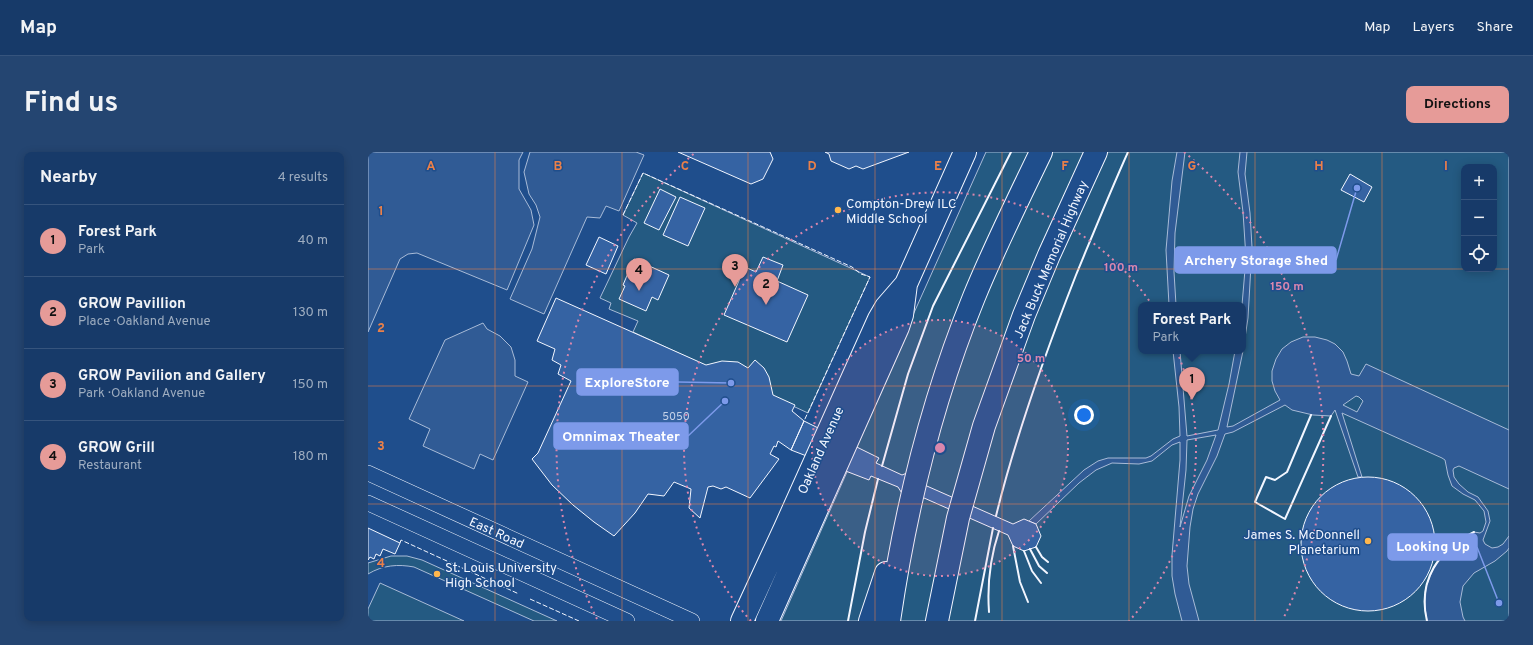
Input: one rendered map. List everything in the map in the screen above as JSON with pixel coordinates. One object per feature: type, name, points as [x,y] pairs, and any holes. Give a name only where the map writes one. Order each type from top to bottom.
[{"type":"main road","name":"Oakland Avenue","points":[[767,621],[898,327],[902,315],[906,284],[965,152]]},
{"type":"main road","points":[[889,621],[894,584],[911,505],[935,412],[954,353],[977,290],[1041,152]]},
{"type":"main road","name":"Jack Buck Memorial Highway","points":[[937,621],[958,518],[984,426],[1024,315],[1049,255],[1096,152]]},
{"type":"main road","name":"Oakland Avenue","points":[[742,621],[786,528],[879,319],[886,307],[906,284]]},
{"type":"main road","points":[[870,621],[911,505]]},
{"type":"main road","points":[[952,621],[958,518]]},
{"type":"street","name":"East Road","points":[[368,473],[692,621]]},
{"type":"street","name":"East Road","points":[[368,503],[627,621]]},
{"type":"shaded area","points":[[368,152],[523,152],[519,160],[519,189],[531,210],[534,225],[507,290],[417,253],[408,254],[400,259],[368,332]]},
{"type":"shaded area","points":[[530,152],[636,152],[644,155],[619,211],[606,206],[600,218],[587,217],[544,314],[510,299],[532,249],[540,217],[536,205],[529,194],[524,172]]},
{"type":"shaded area","points":[[986,152],[1509,152],[1509,621],[776,621]]},
{"type":"shaded area","points":[[1177,152],[1185,152],[1175,233],[1174,272],[1176,302],[1169,302],[1166,250],[1172,181]]},
{"type":"shaded area","points":[[1240,152],[1247,152],[1245,174],[1250,213],[1252,247],[1246,331],[1246,302],[1242,302],[1246,258],[1243,212],[1238,172]]},
{"type":"shaded area","points":[[643,173],[870,277],[808,413],[633,332],[638,321],[609,309],[611,303],[600,298],[637,223],[623,215]]},
{"type":"shaded area","points":[[483,323],[487,329],[500,336],[511,347],[515,360],[515,376],[528,382],[493,460],[480,454],[474,469],[423,446],[430,429],[409,419],[445,340]]},
{"type":"shaded area","points":[[1303,337],[1315,337],[1327,340],[1335,344],[1343,352],[1351,374],[1359,376],[1366,364],[1509,430],[1509,489],[1459,466],[1453,470],[1454,477],[1459,484],[1468,492],[1478,497],[1488,511],[1490,521],[1483,540],[1485,544],[1492,548],[1498,547],[1503,544],[1509,536],[1509,548],[1507,551],[1495,561],[1474,573],[1463,586],[1460,602],[1465,621],[1427,621],[1425,607],[1426,587],[1434,566],[1450,546],[1474,532],[1480,533],[1483,531],[1486,522],[1484,511],[1475,500],[1452,486],[1445,460],[1342,413],[1362,477],[1358,477],[1335,410],[1331,416],[1313,415],[1292,410],[1285,405],[1233,432],[1225,434],[1217,456],[1198,494],[1193,509],[1190,527],[1187,566],[1189,584],[1199,621],[1182,621],[1172,576],[1172,555],[1180,460],[1180,442],[1172,445],[1152,461],[1139,464],[1112,463],[1096,470],[1079,483],[1036,524],[1029,521],[1084,470],[1098,461],[1108,458],[1146,458],[1151,456],[1173,439],[1180,436],[1179,407],[1173,354],[1180,354],[1187,436],[1218,430],[1234,354],[1242,354],[1227,427],[1233,426],[1280,400],[1272,381],[1272,371],[1276,359],[1282,349],[1291,342]],"holes":[[[1356,396],[1363,401],[1357,412],[1343,405]],[[1216,435],[1207,460],[1189,496],[1180,527],[1186,470],[1187,440]]]},
{"type":"shaded area","points":[[844,471],[847,472],[781,621],[776,621]]},
{"type":"shaded area","points":[[391,556],[407,556],[422,560],[557,621],[534,621],[414,567],[391,566],[368,574],[368,563]]},
{"type":"shaded area","points":[[380,583],[464,621],[368,621],[368,609]]},
{"type":"building","points":[[678,152],[770,152],[773,159],[763,179],[751,184]]},
{"type":"building","name":"Compton-Drew ILC Middle School","points":[[825,152],[909,152],[863,169],[856,166],[849,169],[831,161],[829,154]]},
{"type":"building","points":[[1350,174],[1372,187],[1364,202],[1341,190]]},
{"type":"building","points":[[660,189],[676,197],[659,230],[644,223]]},
{"type":"building","points":[[680,197],[705,208],[688,246],[663,235]]},
{"type":"building","points":[[599,237],[618,246],[606,274],[586,265]]},
{"type":"building","points":[[763,257],[783,265],[777,281],[808,295],[787,342],[724,315],[745,267],[756,272]]},
{"type":"building","points":[[634,259],[669,275],[658,300],[652,297],[646,311],[619,299]]},
{"type":"building","points":[[556,298],[706,365],[722,361],[738,362],[748,368],[755,360],[764,368],[769,377],[773,395],[795,405],[792,411],[804,421],[791,450],[778,441],[776,447],[774,446],[770,454],[779,459],[750,498],[726,487],[721,489],[713,486],[708,487],[700,518],[689,508],[691,489],[674,482],[664,496],[648,494],[635,513],[614,536],[573,505],[552,485],[532,459],[538,453],[571,381],[558,374],[561,365],[552,360],[555,349],[537,341]]},
{"type":"building","points":[[804,421],[879,458],[876,463],[902,475],[907,473],[920,483],[1013,524],[1024,519],[1036,524],[1041,536],[1036,547],[1024,551],[1013,546],[1008,535],[915,494],[903,495],[898,487],[871,476],[869,480],[791,450]]},
{"type":"building","name":"James S. McDonnell Planetarium","points":[[1361,477],[1375,477],[1394,482],[1416,496],[1430,518],[1434,531],[1434,557],[1430,570],[1416,592],[1394,606],[1375,611],[1361,611],[1342,606],[1320,592],[1306,570],[1301,551],[1301,537],[1306,518],[1320,496],[1342,482]]},
{"type":"building","points":[[368,528],[400,543],[395,554],[383,549],[380,556],[376,554],[374,559],[370,557],[368,560]]},
{"type":"fence","points":[[623,215],[643,173],[852,267],[861,274],[870,277],[804,421]]},
{"type":"fence","points":[[400,543],[401,540],[519,594]]},
{"type":"fence","points":[[530,599],[579,621]]},
{"type":"wall","points":[[882,466],[908,374],[933,306],[1011,152]]},
{"type":"wall","points":[[996,516],[1022,425],[1042,364],[1076,275],[1128,152]]},
{"type":"wall","points":[[1311,415],[1287,472],[1275,480],[1266,477],[1255,502],[1285,519],[1331,416]]},
{"type":"wall","points":[[848,621],[865,532],[878,479]]},
{"type":"wall","points":[[975,621],[993,528]]},
{"type":"wall","points":[[989,612],[988,591],[990,571],[993,551],[999,531]]},
{"type":"wall","points":[[1427,621],[1425,592],[1428,580],[1434,568],[1441,557],[1450,548],[1474,532]]},
{"type":"wall","points":[[1013,546],[1020,582],[1028,602]]},
{"type":"wall","points":[[1036,547],[1042,557],[1048,562]]},
{"type":"wall","points":[[1030,549],[1039,566],[1047,573]]},
{"type":"wall","points":[[1024,551],[1032,571],[1041,583]]},
{"type":"place","name":"Archery Storage Shed","points":[[1357,188]]},
{"type":"place","name":"Compton-Drew ILC Middle School","points":[[838,210]]},
{"type":"place","name":"GROW Pavilion and Gallery","points":[[735,287]]},
{"type":"place","name":"GROW Grill","points":[[639,291]]},
{"type":"place","name":"GROW Pavillion","points":[[766,305]]},
{"type":"place","name":"ExploreStore","points":[[731,383]]},
{"type":"place","name":"Forest Park","points":[[1192,400]]},
{"type":"place","name":"Omnimax Theater","points":[[725,401]]},
{"type":"place","name":"James S. McDonnell Planetarium","points":[[1368,541]]},
{"type":"place","name":"St. Louis University High School","points":[[437,574]]},
{"type":"place","name":"Looking Up","points":[[1499,603]]}]
